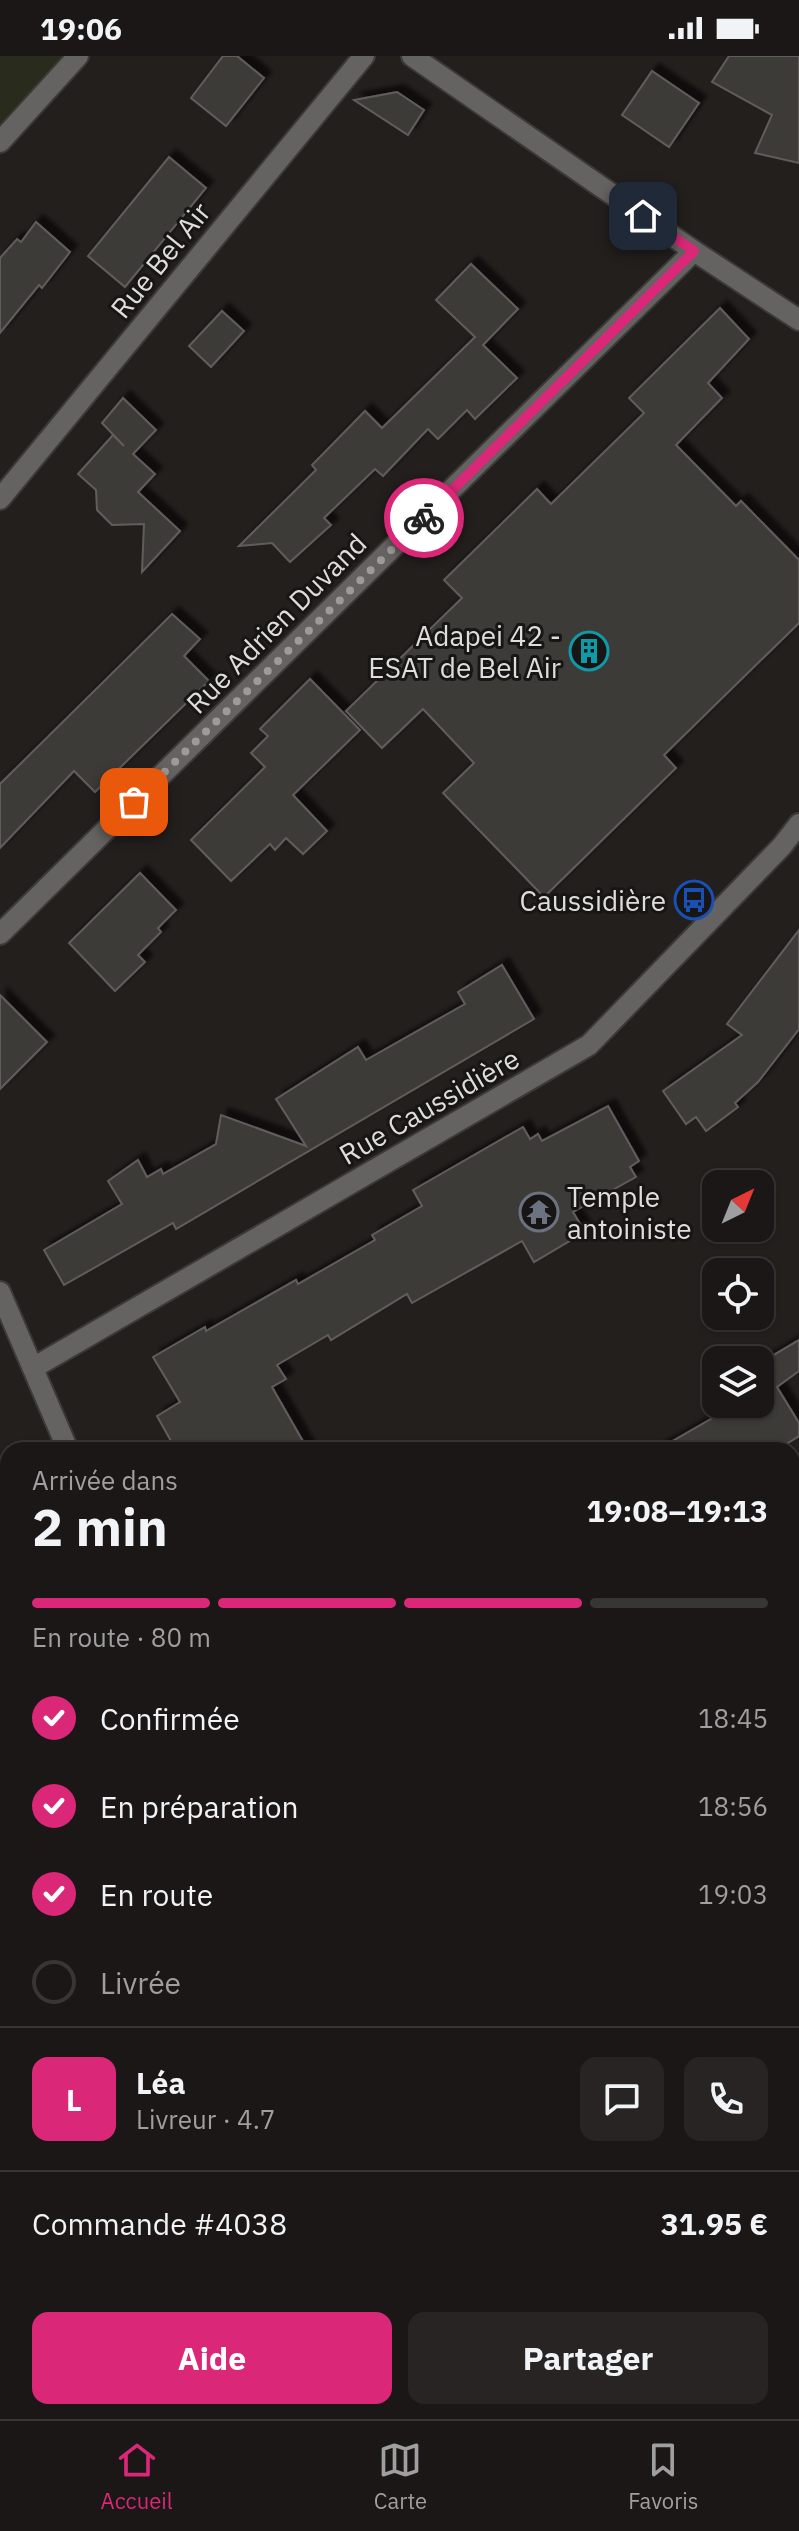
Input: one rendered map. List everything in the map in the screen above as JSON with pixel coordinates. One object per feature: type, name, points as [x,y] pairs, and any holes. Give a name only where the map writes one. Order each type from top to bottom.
[{"type":"street","points":[[0,142],[78,56]]},
{"type":"street","name":"Rue Bel Air","points":[[0,499],[364,56]]},
{"type":"street","points":[[412,56],[799,320]]},
{"type":"street","name":"Rue Adrien Duvand","points":[[0,934],[694,251]]},
{"type":"street","name":"Rue Caussidière","points":[[33,1368],[589,1045],[782,846],[799,824]]},
{"type":"street","points":[[0,1292],[65,1442]]},
{"type":"green space","points":[[0,56],[62,56],[0,125]]},
{"type":"building","points":[[223,56],[237,56],[264,78],[226,126],[191,98]]},
{"type":"building","points":[[729,56],[799,56],[799,163],[755,153],[772,115],[712,82]]},
{"type":"building","points":[[652,71],[699,103],[669,147],[622,115]]},
{"type":"building","points":[[397,92],[424,110],[408,135],[354,100]]},
{"type":"building","points":[[169,157],[206,188],[125,287],[88,256]]},
{"type":"building","points":[[36,222],[70,252],[0,333],[0,258],[17,239],[21,242]]},
{"type":"building","points":[[471,264],[518,309],[483,345],[517,378],[475,419],[467,410],[438,439],[428,429],[383,476],[375,469],[324,518],[331,525],[290,562],[272,543],[239,546],[316,470],[312,465],[365,411],[382,428],[475,337],[436,300]]},
{"type":"building","name":"Adapei 42 - ESAT de Bel Air","points":[[720,308],[749,339],[708,383],[722,398],[676,445],[736,506],[741,501],[799,560],[799,623],[664,755],[676,768],[544,897],[443,793],[474,763],[423,709],[382,748],[346,711],[462,598],[444,580],[537,489],[551,504],[644,413],[629,398]]},
{"type":"building","points":[[222,311],[244,331],[211,367],[189,346]]},
{"type":"building","points":[[123,398],[156,430],[133,454],[155,474],[138,492],[180,531],[142,572],[144,524],[112,525],[97,510],[96,490],[78,474],[113,435],[124,446],[102,423]]},
{"type":"building","points":[[172,614],[200,639],[184,656],[209,681],[95,792],[74,771],[0,848],[0,784]]},
{"type":"building","points":[[310,679],[360,730],[293,795],[327,831],[303,854],[286,838],[275,850],[270,844],[231,881],[191,840],[265,767],[251,753],[268,736],[260,729]]},
{"type":"building","points":[[140,873],[176,910],[158,928],[161,932],[138,955],[145,962],[115,991],[69,943]]},
{"type":"building","points":[[799,930],[799,1029],[758,1082],[735,1103],[738,1107],[706,1131],[696,1117],[686,1124],[663,1091],[742,1035],[727,1024]]},
{"type":"building","points":[[502,965],[534,1019],[176,1229],[173,1223],[64,1285],[44,1250],[122,1204],[108,1181],[138,1160],[147,1177],[161,1169],[163,1174],[216,1144],[221,1115],[306,1146],[276,1099],[358,1047],[366,1060],[465,1004],[458,992]]},
{"type":"building","points":[[0,995],[47,1042],[0,1089]]},
{"type":"building","points":[[608,1106],[639,1161],[630,1167],[636,1177],[573,1212],[585,1232],[534,1262],[522,1241],[412,1303],[407,1294],[331,1340],[328,1335],[277,1365],[286,1379],[272,1387],[303,1442],[172,1442],[157,1416],[180,1402],[153,1357],[296,1280],[298,1284],[375,1240],[372,1235],[422,1206],[413,1190],[523,1127],[530,1139],[538,1134],[542,1141]]},
{"type":"building","points":[[799,1340],[799,1371],[777,1387],[799,1423],[799,1436],[790,1442],[671,1442],[713,1418],[774,1418],[774,1355]]},
{"type":"way so far","points":[[134,802],[424,518]]},
{"type":"place","name":"Adapei 42 - ESAT de Bel Air","points":[[589,651]]},
{"type":"place","name":"Caussidière","points":[[694,900]]},
{"type":"place","name":"Temple antoiniste","points":[[539,1212]]},
{"type":"route","points":[[424,518],[694,251],[643,216]]}]
